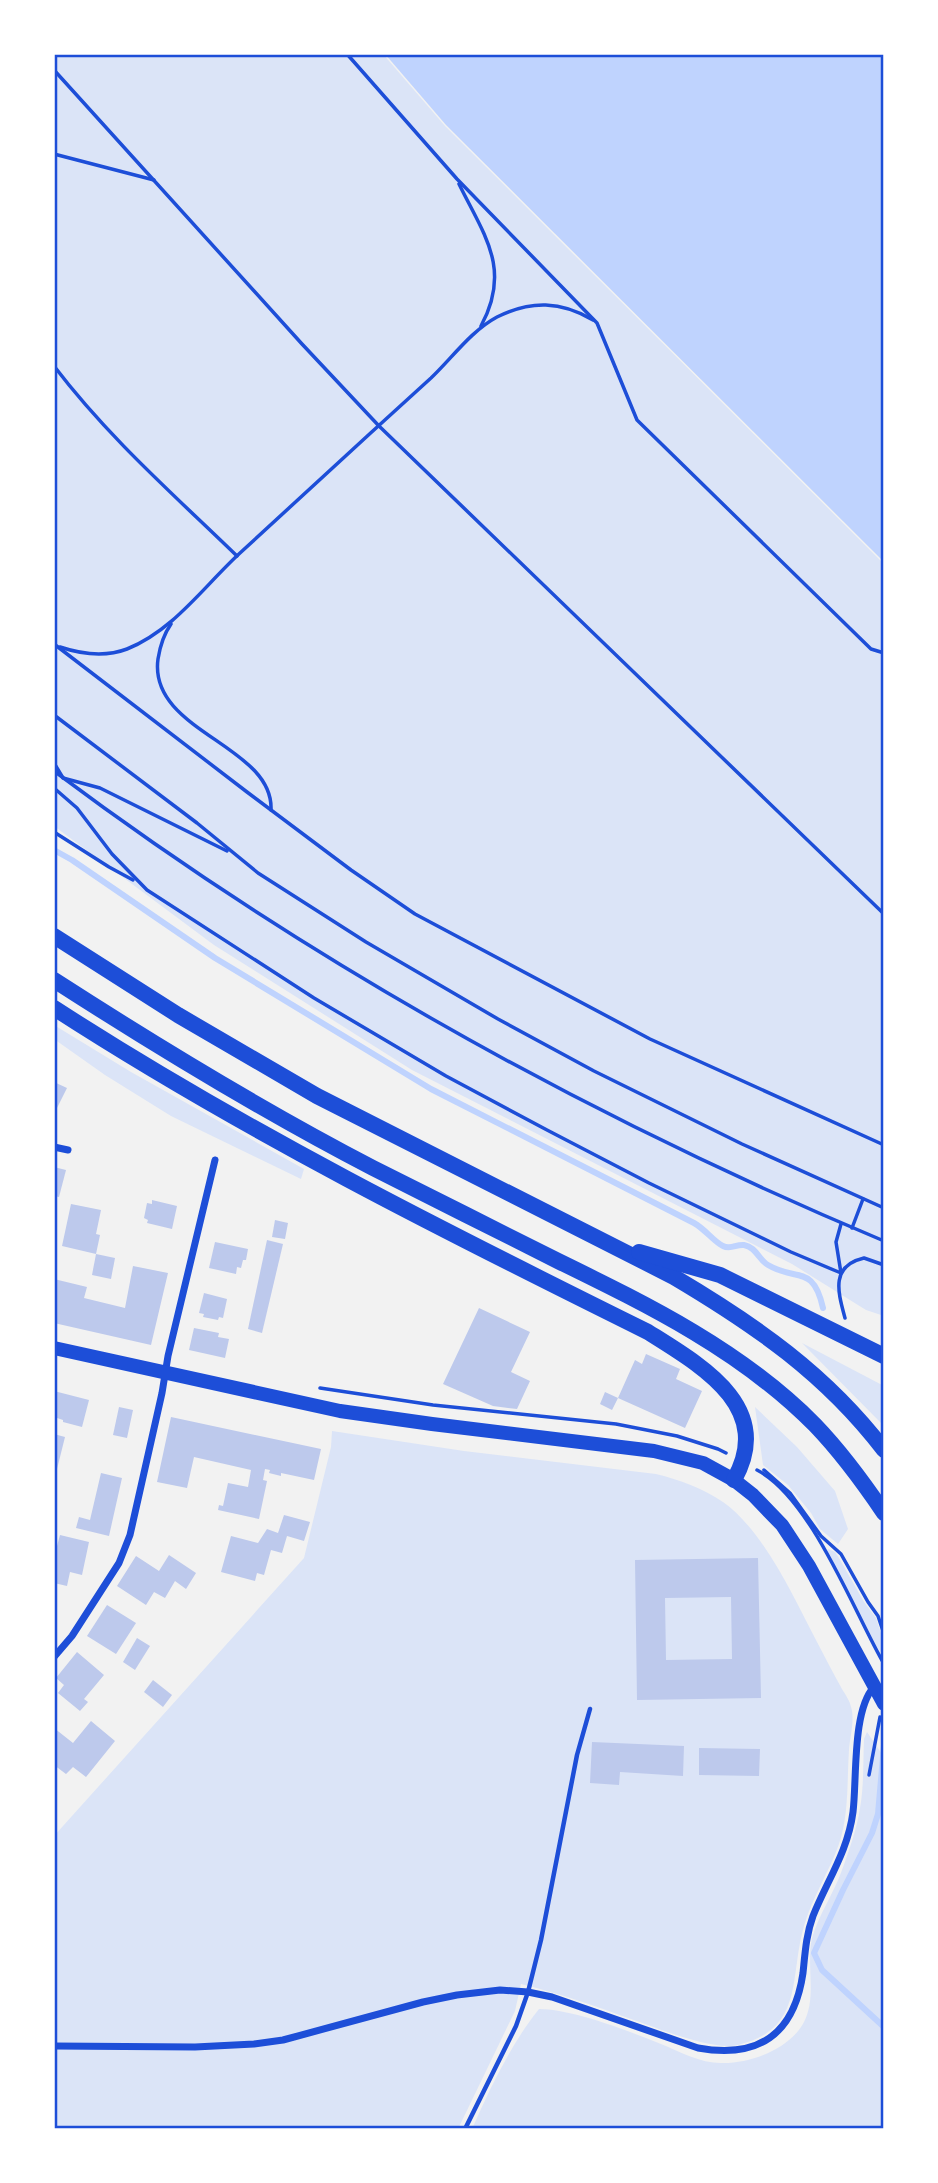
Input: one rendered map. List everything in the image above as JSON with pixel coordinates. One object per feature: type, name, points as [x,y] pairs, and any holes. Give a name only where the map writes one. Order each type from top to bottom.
[{"type":"highway","points":[[54,936],[178,1015],[317,1096],[674,1277],[727,1308],[795,1357],[846,1405],[884,1450]]},
{"type":"highway","points":[[54,979],[156,1045],[304,1131],[655,1308],[703,1336],[754,1371],[815,1425],[858,1476],[884,1513]]},
{"type":"highway","points":[[54,1008],[202,1100],[292,1150],[648,1332],[676,1349],[716,1381],[739,1408],[744,1420],[747,1443],[743,1463],[734,1480]]},
{"type":"highway","points":[[603,1241],[720,1275],[884,1356]]},
{"type":"main road","points":[[54,1348],[340,1411],[654,1451],[703,1464],[734,1480],[767,1509],[794,1542],[884,1704]]},
{"type":"street","points":[[54,1147],[68,1150]]},
{"type":"street","points":[[54,1657],[72,1636],[119,1563],[130,1535],[215,1160]]},
{"type":"street","points":[[54,2046],[195,2047],[254,2044],[283,2040],[423,2002],[500,1990],[552,1997],[682,2044],[719,2052],[740,2051],[757,2045],[780,2029],[790,2016],[797,1999],[808,1931],[837,1868],[848,1836],[853,1812],[859,1732],[864,1704],[874,1687]]},
{"type":"lane","points":[[465,2129],[516,2026],[528,1992],[541,1940],[576,1755],[590,1709]]},
{"type":"path","points":[[347,54],[457,179],[597,323],[637,420],[871,649],[884,653]]},
{"type":"path","points":[[54,70],[379,426],[884,914]]},
{"type":"path","points":[[54,154],[156,181]]},
{"type":"path","points":[[457,179],[494,258],[496,273],[493,299],[480,328]]},
{"type":"path","points":[[55,645],[95,654],[121,651],[147,638],[174,619],[237,556],[442,368],[480,328],[506,313],[539,305],[570,308],[597,323]]},
{"type":"path","points":[[54,366],[86,406],[143,467],[237,556]]},
{"type":"path","points":[[174,619],[164,636],[159,656],[158,672],[162,687],[183,715],[244,762],[260,778],[269,795],[271,810]]},
{"type":"path","points":[[55,645],[351,870],[415,914],[650,1039],[884,1145]]},
{"type":"path","points":[[54,715],[258,873],[366,942],[498,1019],[657,1102],[884,1208]]},
{"type":"path","points":[[54,763],[63,778],[100,788],[236,855]]},
{"type":"path","points":[[54,771],[248,906],[467,1038],[671,1145],[884,1241]]},
{"type":"path","points":[[55,788],[77,808],[112,854],[138,882]]},
{"type":"path","points":[[54,832],[138,882],[176,910],[313,998],[446,1076],[649,1183],[791,1252],[841,1273]]},
{"type":"path","points":[[852,1228],[863,1199]]},
{"type":"path","points":[[841,1223],[836,1242],[841,1273]]},
{"type":"path","points":[[845,1320],[839,1295],[841,1273],[848,1264],[864,1258],[884,1265]]},
{"type":"path","points":[[314,1387],[420,1404],[616,1424],[677,1436],[718,1449]]},
{"type":"path","points":[[884,1634],[878,1616],[841,1554],[821,1536],[790,1493],[765,1472],[812,1527],[884,1664]]},
{"type":"path","points":[[878,1616],[884,1611]]},
{"type":"shaded area","points":[[54,54],[383,54],[445,126],[884,564],[884,1316],[866,1310],[792,1264],[412,1070],[214,945],[54,826]]},
{"type":"shaded area","points":[[54,1025],[131,1072],[304,1169],[301,1179],[171,1116],[105,1075],[54,1039]]},
{"type":"shaded area","points":[[802,1343],[884,1386],[884,1426]]},
{"type":"shaded area","points":[[755,1407],[797,1447],[835,1491],[848,1529],[838,1544],[820,1529],[811,1513],[788,1485],[763,1465]]},
{"type":"shaded area","points":[[332,1431],[464,1451],[656,1474],[691,1485],[715,1497],[752,1530],[788,1586],[849,1700],[852,1712],[842,1833],[804,1926],[790,1999],[784,2014],[774,2027],[759,2037],[727,2046],[685,2038],[549,1991],[521,1984],[515,2011],[458,2129],[54,2129],[54,1836],[304,1558],[331,1447]]},
{"type":"shaded area","points":[[828,1549],[835,1552],[876,1618],[884,1642],[884,1656],[877,1647]]},
{"type":"shaded area","points":[[867,1732],[884,1757],[884,2129],[472,2129],[510,2052],[539,2009],[600,2022],[713,2063],[732,2063],[756,2058],[779,2047],[798,2032],[810,2002],[812,1938],[839,1879],[857,1823],[862,1791],[864,1739]]},
{"type":"water","points":[[385,54],[884,54],[884,562],[446,125]]},
{"type":"building","points":[[54,1082],[67,1088],[54,1114]]},
{"type":"building","points":[[54,1167],[66,1170],[59,1197],[54,1196]]},
{"type":"building","points":[[152,1200],[177,1206],[172,1229],[147,1223],[148,1220],[144,1218],[147,1203],[152,1204]]},
{"type":"building","points":[[71,1204],[101,1210],[96,1234],[100,1235],[96,1254],[62,1246]]},
{"type":"building","points":[[275,1220],[288,1223],[285,1239],[272,1237]]},
{"type":"building","points":[[267,1240],[283,1244],[262,1333],[248,1329]]},
{"type":"building","points":[[215,1242],[248,1249],[246,1260],[243,1260],[241,1268],[237,1267],[236,1274],[209,1268]]},
{"type":"building","points":[[96,1254],[115,1258],[111,1279],[92,1275]]},
{"type":"building","points":[[133,1266],[168,1273],[151,1345],[54,1323],[54,1279],[87,1287],[84,1298],[125,1308]]},
{"type":"building","points":[[204,1293],[227,1299],[223,1318],[219,1317],[218,1320],[203,1317],[204,1314],[199,1313]]},
{"type":"building","points":[[479,1308],[530,1332],[511,1372],[530,1381],[517,1409],[493,1406],[443,1384]]},
{"type":"building","points":[[194,1328],[219,1333],[218,1337],[229,1339],[225,1358],[189,1350]]},
{"type":"building","points":[[646,1354],[680,1369],[676,1379],[702,1391],[685,1428],[618,1398],[635,1360],[642,1364]]},
{"type":"building","points":[[54,1391],[89,1400],[82,1427],[54,1417]]},
{"type":"building","points":[[605,1392],[618,1398],[612,1410],[600,1404]]},
{"type":"building","points":[[119,1407],[133,1410],[127,1438],[113,1435]]},
{"type":"building","points":[[171,1417],[321,1449],[314,1480],[281,1473],[281,1476],[265,1469],[263,1480],[267,1481],[259,1519],[218,1510],[219,1505],[223,1506],[228,1483],[248,1487],[251,1470],[194,1457],[187,1488],[157,1482]]},
{"type":"building","points":[[54,1434],[65,1437],[55,1477],[54,1476]]},
{"type":"building","points":[[101,1473],[122,1478],[109,1536],[76,1528],[79,1517],[90,1520]]},
{"type":"building","points":[[284,1515],[310,1522],[304,1541],[287,1536],[282,1553],[271,1550],[264,1575],[257,1573],[255,1581],[221,1572],[231,1536],[258,1543],[267,1529],[278,1533]]},
{"type":"building","points":[[60,1535],[89,1542],[82,1575],[70,1572],[67,1586],[54,1583],[54,1545],[57,1546]]},
{"type":"building","points":[[169,1555],[196,1573],[186,1589],[175,1581],[165,1598],[154,1592],[146,1605],[117,1586],[136,1556],[159,1571]]},
{"type":"building","points":[[758,1558],[761,1698],[637,1700],[635,1560]],"holes":[[[731,1597],[732,1659],[666,1660],[665,1598]]]},
{"type":"building","points":[[107,1605],[136,1623],[116,1654],[87,1636]]},
{"type":"building","points":[[137,1638],[150,1646],[135,1670],[123,1662]]},
{"type":"building","points":[[77,1652],[104,1675],[84,1699],[88,1702],[80,1711],[58,1693],[64,1685],[56,1678]]},
{"type":"building","points":[[153,1680],[172,1695],[163,1707],[144,1692]]},
{"type":"building","points":[[91,1721],[115,1741],[86,1777],[73,1767],[66,1774],[54,1765],[54,1728],[73,1743]]},
{"type":"building","points":[[592,1742],[684,1746],[683,1776],[620,1772],[619,1785],[590,1783]]},
{"type":"building","points":[[699,1748],[760,1749],[759,1776],[699,1775]]},
{"type":"waterway","points":[[54,850],[215,958],[431,1089],[694,1223],[723,1246],[748,1246],[768,1265],[803,1276],[814,1285],[823,1308]]},
{"type":"waterway","points":[[884,1745],[878,1814],[872,1833],[814,1953],[822,1970],[884,2027]]}]
